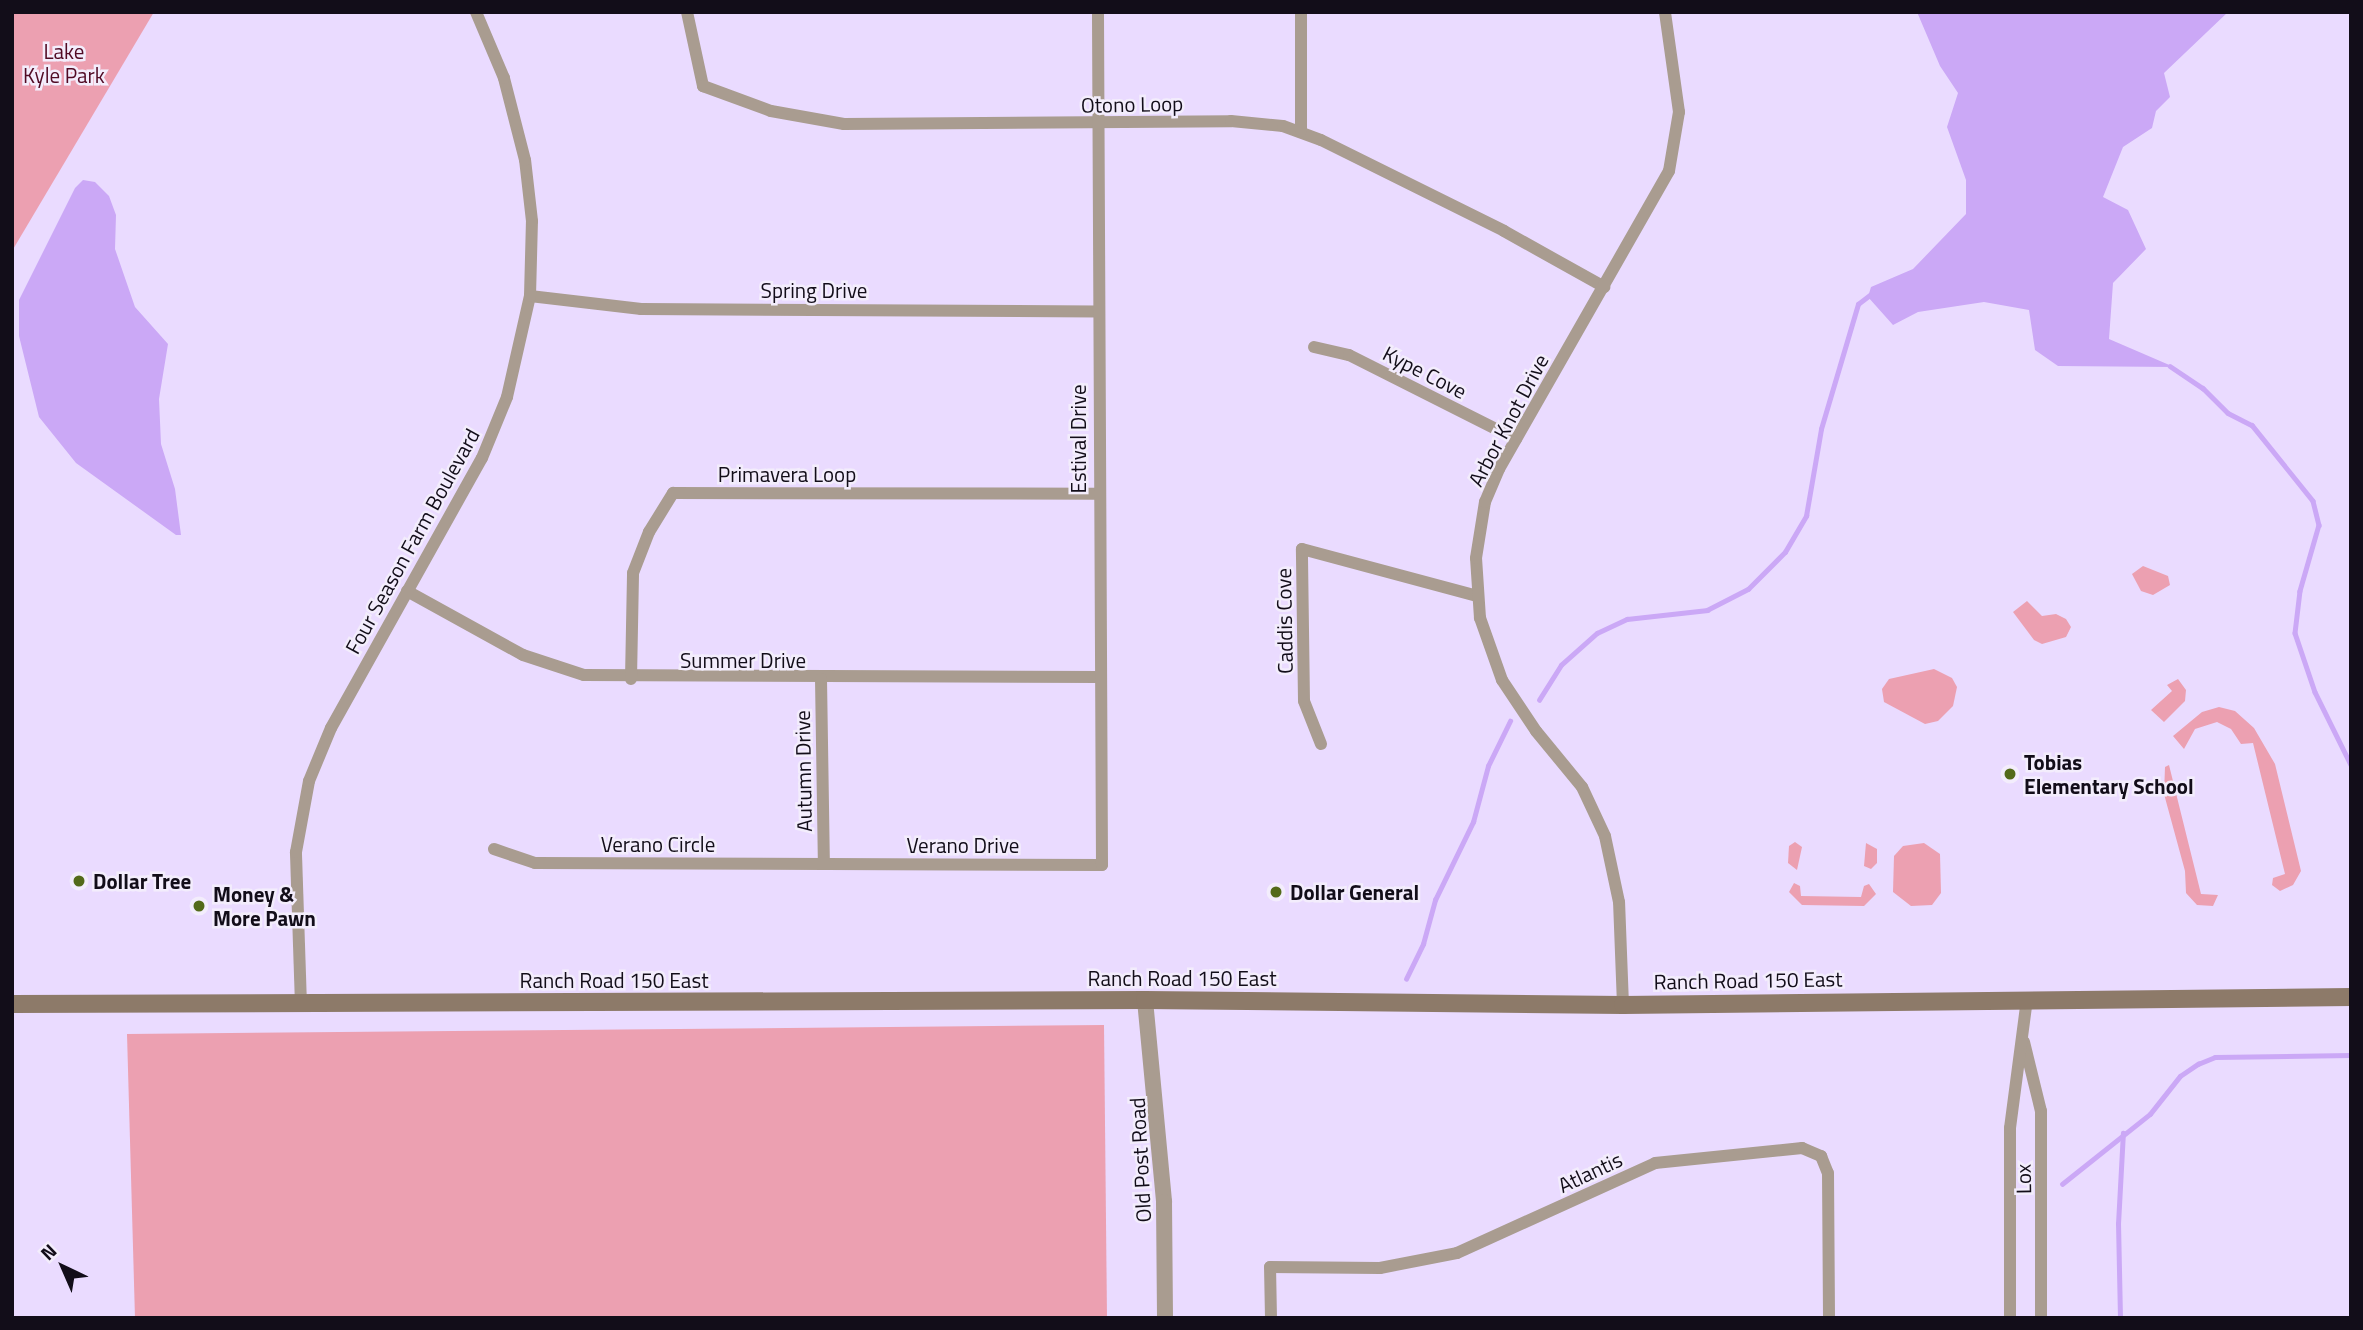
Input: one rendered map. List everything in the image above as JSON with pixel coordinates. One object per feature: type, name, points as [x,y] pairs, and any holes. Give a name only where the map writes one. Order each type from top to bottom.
[{"type":"main road","name":"Ranch Road 150 East","points":[[12,1004],[1145,1000],[1623,1005],[2351,997]]},
{"type":"street","name":"Four Season Farm Boulevard","points":[[301,1004],[295,866],[302,807],[331,728],[494,430],[517,364],[530,296],[532,221],[525,160],[504,78],[476,12]]},
{"type":"street","name":"Otono Loop","points":[[687,12],[703,86],[791,116],[844,124],[1249,122],[1301,131],[1494,226],[1604,287]]},
{"type":"street","name":"Estival Drive","points":[[1098,12],[1097,494],[1101,865]]},
{"type":"street","points":[[1301,12],[1301,131]]},
{"type":"street","name":"Arbor Knot Drive","points":[[1623,1005],[1617,880],[1601,825],[1582,787],[1536,731],[1502,680],[1485,639],[1477,596],[1476,558],[1485,502],[1516,439],[1660,190],[1675,151],[1677,90],[1665,12]]},
{"type":"street","name":"Spring Drive","points":[[530,296],[642,309],[1097,311]]},
{"type":"street","name":"Kype Cove","points":[[1314,347],[1349,355],[1516,439]]},
{"type":"street","name":"Primavera Loop","points":[[631,679],[633,573],[649,532],[673,493],[1097,494]]},
{"type":"street","name":"Caddis Cove","points":[[1321,744],[1304,701],[1302,549],[1477,596]]},
{"type":"street","name":"Summer Drive","points":[[407,590],[546,665],[584,676],[631,679],[1100,677]]},
{"type":"street","name":"Autumn Drive","points":[[821,679],[824,863]]},
{"type":"street","name":"Verano Circle","points":[[494,849],[535,863],[824,863]]},
{"type":"street","name":"Verano Drive","points":[[824,863],[1101,865]]},
{"type":"street","name":"Lox","points":[[2010,1318],[2010,1128],[2015,1074],[2024,1041],[2027,999]]},
{"type":"street","name":"Old Post Road","points":[[1145,1000],[1164,1202],[1166,1318]]},
{"type":"street","name":"Lox","points":[[2024,1041],[2040,1111],[2041,1318]]},
{"type":"street","name":"Atlantis","points":[[1271,1318],[1270,1267],[1380,1268],[1457,1253],[1655,1163],[1695,1156],[1802,1148],[1824,1153],[1828,1173],[1829,1318]]},
{"type":"green space","name":"Lake Kyle Park","points":[[12,12],[154,12],[12,251]]},
{"type":"green space","points":[[2143,566],[2168,576],[2170,585],[2153,595],[2141,591],[2132,574]]},
{"type":"green space","points":[[2027,601],[2042,616],[2056,614],[2066,619],[2071,627],[2066,637],[2042,644],[2034,640],[2013,612]]},
{"type":"green space","points":[[1934,669],[1952,678],[1957,687],[1953,706],[1938,721],[1925,724],[1884,702],[1882,689],[1889,679]]},
{"type":"green space","points":[[2178,679],[2186,690],[2185,701],[2164,722],[2151,710],[2172,691],[2167,685]]},
{"type":"green space","points":[[2219,707],[2235,711],[2254,728],[2275,764],[2301,871],[2293,885],[2280,891],[2272,885],[2273,878],[2285,874],[2253,743],[2241,744],[2231,729],[2217,722],[2195,729],[2184,749],[2173,736],[2202,712]]},
{"type":"green space","points":[[2169,765],[2201,894],[2218,895],[2213,906],[2197,905],[2186,893],[2185,871],[2164,794],[2165,767]]},
{"type":"green space","points":[[1795,842],[1802,847],[1797,870],[1788,863],[1789,846]]},
{"type":"green space","points":[[1866,843],[1877,849],[1877,863],[1871,869],[1864,866]]},
{"type":"green space","points":[[1924,843],[1940,854],[1941,893],[1932,905],[1911,906],[1893,892],[1894,856],[1903,846]]},
{"type":"green space","points":[[1794,883],[1800,886],[1801,896],[1861,897],[1864,886],[1869,884],[1876,894],[1864,906],[1802,905],[1789,892]]},
{"type":"green space","points":[[1104,1025],[1107,1318],[135,1318],[127,1034]]},
{"type":"shaded area","points":[[1917,12],[2228,12],[2164,73],[2170,97],[2156,111],[2152,128],[2123,147],[2103,197],[2128,210],[2146,249],[2113,283],[2109,339],[2174,367],[2058,366],[2035,350],[2029,310],[1984,302],[1918,312],[1893,325],[1868,297],[1871,287],[1913,269],[1966,214],[1966,180],[1947,127],[1958,93],[1940,66]]},
{"type":"shaded area","points":[[83,180],[95,182],[109,196],[116,215],[115,249],[135,307],[168,344],[159,399],[161,444],[175,489],[181,535],[176,535],[76,463],[39,417],[19,336],[19,300],[75,188]]},
{"type":"waterway","points":[[1539,700],[1561,665],[1597,633],[1627,619],[1707,610],[1748,589],[1785,552],[1806,516],[1821,429],[1858,304],[1870,295]]},
{"type":"waterway","points":[[2170,366],[2203,388],[2228,413],[2252,425],[2313,501],[2319,525],[2300,591],[2295,633],[2315,692],[2351,765]]},
{"type":"waterway","points":[[1406,979],[1423,944],[1435,900],[1473,822],[1488,766],[1510,721]]},
{"type":"waterway","points":[[2062,1184],[2150,1114],[2180,1076],[2198,1064],[2215,1057],[2351,1055]]},
{"type":"waterway","points":[[2120,1318],[2118,1224],[2123,1133]]},
{"type":"place","name":"Tobias Elementary School","points":[[2010,774]]},
{"type":"place","name":"Dollar Tree","points":[[79,881]]},
{"type":"place","name":"Dollar General","points":[[1276,892]]},
{"type":"place","name":"Money & More Pawn","points":[[199,906]]}]
